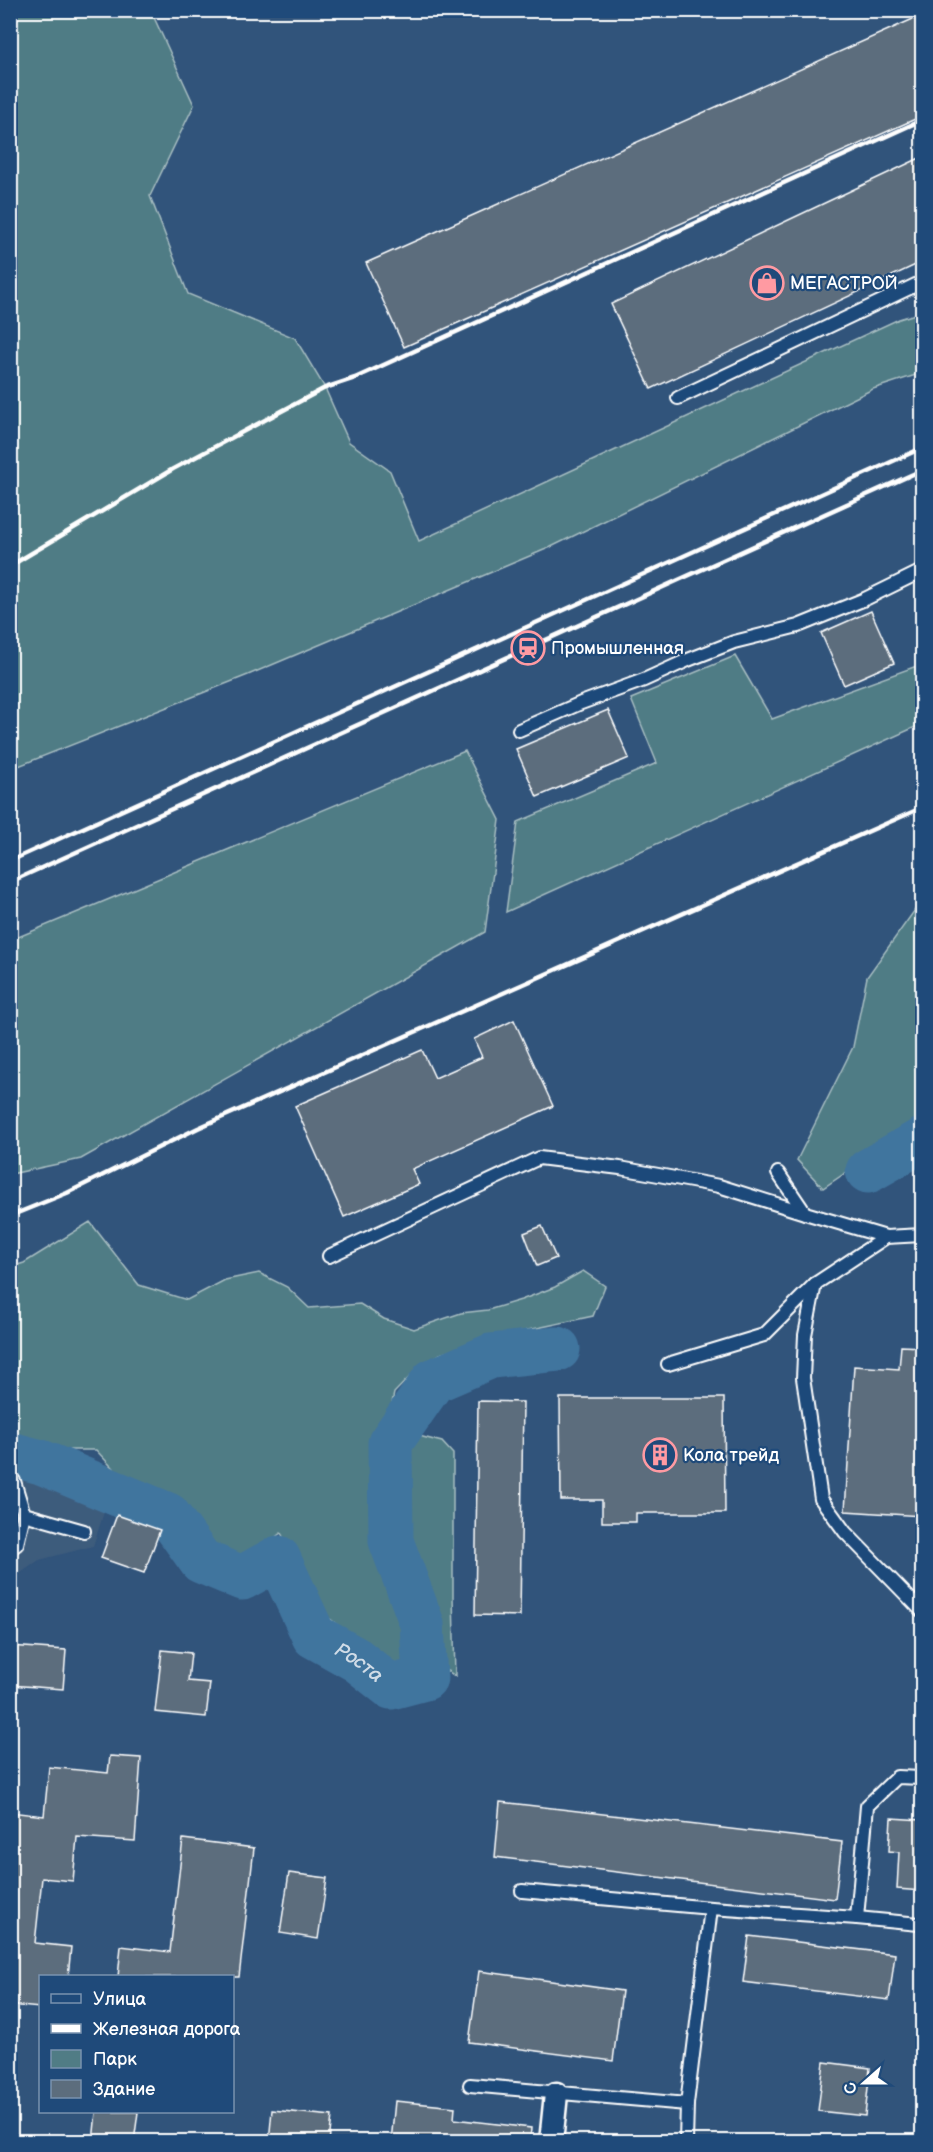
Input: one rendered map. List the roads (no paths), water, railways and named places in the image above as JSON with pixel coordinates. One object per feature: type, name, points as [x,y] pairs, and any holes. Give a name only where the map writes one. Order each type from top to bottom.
[{"type":"street","points":[[551,2142],[556,2094]]},
{"type":"lane","points":[[678,398],[922,282]]},
{"type":"lane","points":[[519,730],[734,642],[798,626],[865,599],[922,571]]},
{"type":"lane","points":[[329,1256],[540,1158],[620,1168],[719,1186],[886,1237],[922,1235]]},
{"type":"lane","points":[[778,1173],[806,1213]]},
{"type":"lane","points":[[668,1364],[764,1335],[815,1284],[886,1237]]},
{"type":"lane","points":[[815,1284],[806,1335],[804,1378],[821,1499],[845,1532],[922,1611]]},
{"type":"lane","points":[[10,1482],[14,1481],[24,1514],[17,1544],[10,1549]]},
{"type":"lane","points":[[24,1514],[84,1532]]},
{"type":"lane","points":[[857,1918],[867,1806],[897,1777],[922,1778]]},
{"type":"lane","points":[[522,1891],[919,1924]]},
{"type":"lane","points":[[686,2142],[687,2104],[711,1908]]},
{"type":"lane","points":[[470,2085],[687,2104]]},
{"type":"waterway","name":"Роста","points":[[868,1171],[922,1140]]},
{"type":"waterway","name":"Роста","points":[[10,1454],[41,1462],[168,1515],[201,1561],[242,1578],[278,1558],[314,1636],[357,1660],[391,1687],[425,1678],[422,1624],[391,1541],[390,1443],[433,1381],[491,1356],[558,1349]]},
{"type":"railway","points":[[10,566],[173,469],[325,388],[355,378],[922,120]]},
{"type":"railway","points":[[10,861],[922,448]]},
{"type":"railway","points":[[10,882],[922,470]]},
{"type":"railway","points":[[10,1216],[67,1193],[198,1128],[919,809]]},
{"type":"place","name":"МЕГАСТРОЙ","points":[[767,283]]},
{"type":"place","name":"Промышленная","points":[[528,648]]},
{"type":"place","name":"Кола трейд","points":[[660,1455]]}]
